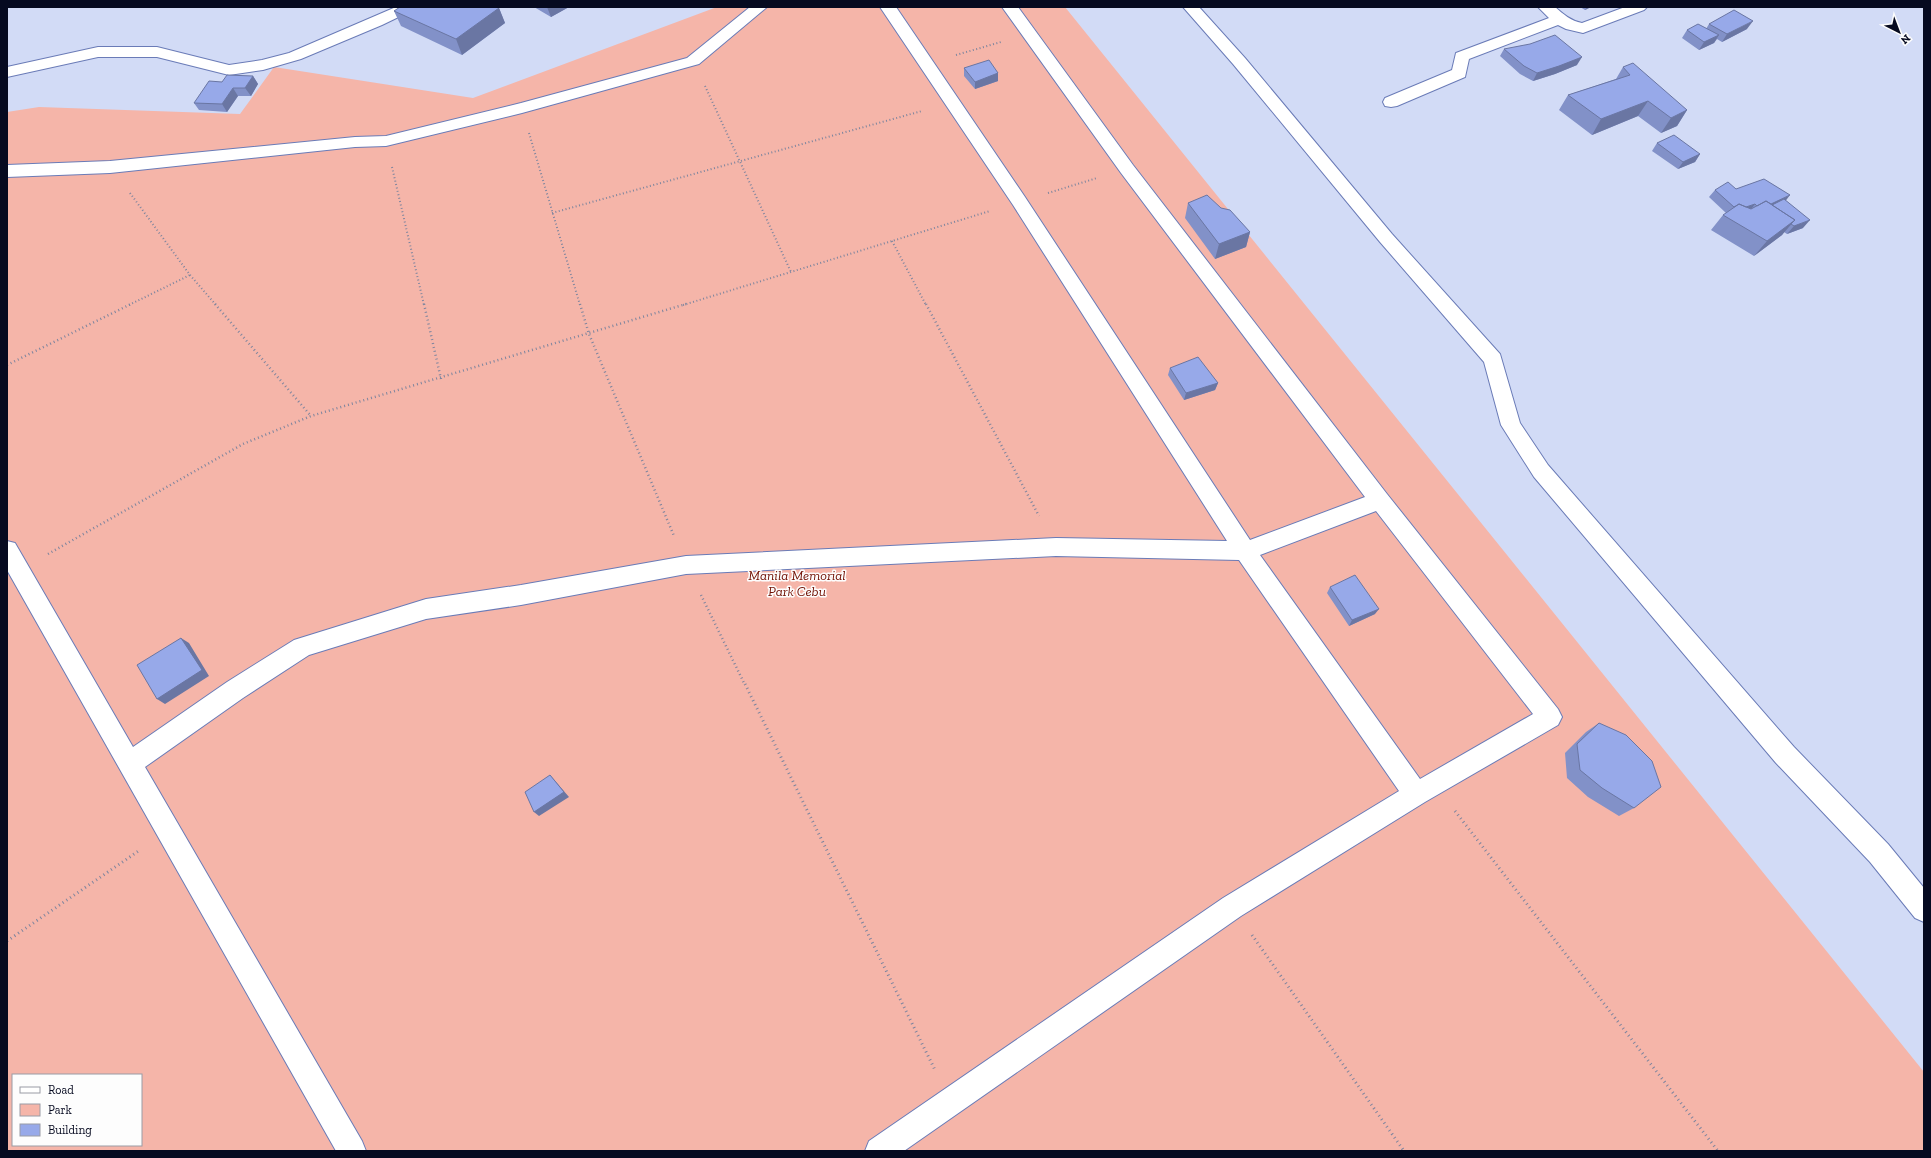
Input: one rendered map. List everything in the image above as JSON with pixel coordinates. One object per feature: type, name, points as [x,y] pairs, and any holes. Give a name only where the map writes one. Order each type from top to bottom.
[{"type":"street","points":[[7,72],[98,52],[157,52],[229,70],[249,67],[295,56],[377,22],[408,7]]},
{"type":"street","points":[[7,171],[110,167],[355,142],[386,141],[522,108],[693,61],[759,7]]},
{"type":"street","points":[[888,7],[1019,201],[1245,551],[1425,789]]},
{"type":"street","points":[[879,1151],[951,1103],[1232,907],[1425,789],[1550,716],[1380,500],[1127,169],[1010,7]]},
{"type":"street","points":[[1191,7],[1386,238],[1493,359],[1511,425],[1540,471],[1785,755],[1879,853],[1924,909]]},
{"type":"street","points":[[1546,7],[1559,20],[1571,26],[1583,28],[1639,7]]},
{"type":"street","points":[[1391,102],[1459,73],[1462,56],[1559,20]]},
{"type":"street","points":[[131,763],[235,690],[302,647],[426,609],[521,595],[686,565],[813,560],[1056,546],[1245,551],[1380,500]]},
{"type":"street","points":[[13,560],[131,763],[352,1151]]},
{"type":"path","points":[[926,63],[1029,34]]},
{"type":"path","points":[[693,61],[791,272]]},
{"type":"path","points":[[552,212],[953,102]]},
{"type":"path","points":[[522,108],[588,334],[686,565],[951,1103]]},
{"type":"path","points":[[386,141],[441,379]]},
{"type":"path","points":[[110,167],[190,275],[311,416]]},
{"type":"path","points":[[13,560],[243,444],[311,416],[441,379],[1127,169]]},
{"type":"path","points":[[892,241],[1056,546]]},
{"type":"path","points":[[7,365],[190,275]]},
{"type":"path","points":[[1425,789],[1718,1151]]},
{"type":"path","points":[[7,941],[169,830]]},
{"type":"path","points":[[1232,907],[1404,1151]]},
{"type":"green space","name":"Manila Memorial Park Cebu","points":[[717,7],[1065,7],[1924,1072],[1924,1151],[7,1151],[7,112],[39,107],[240,114],[274,67],[473,98]]},
{"type":"building","points":[[400,7],[499,8],[456,39],[394,11]]},
{"type":"building","points":[[1734,10],[1753,21],[1727,34],[1709,24]]},
{"type":"building","points":[[1698,24],[1719,35],[1704,42],[1687,30]]},
{"type":"building","points":[[1555,35],[1582,57],[1537,73],[1524,66],[1504,49],[1530,44]]},
{"type":"building","points":[[989,60],[998,73],[975,82],[964,68]]},
{"type":"building","points":[[1633,63],[1687,110],[1671,118],[1648,101],[1601,119],[1568,95],[1630,75],[1623,67]]},
{"type":"building","points":[[227,75],[253,76],[245,88],[233,88],[222,104],[194,103],[209,81],[222,82]]},
{"type":"building","points":[[1674,135],[1700,154],[1683,162],[1657,143]]},
{"type":"building","points":[[1764,179],[1790,195],[1771,204],[1766,201],[1757,206],[1755,204],[1746,207],[1739,204],[1734,207],[1715,190],[1728,182],[1736,189]]},
{"type":"building","points":[[1207,195],[1221,208],[1230,210],[1250,232],[1219,244],[1188,203]]},
{"type":"building","points":[[1784,199],[1810,220],[1794,226],[1791,224],[1795,220],[1772,205]]},
{"type":"building","points":[[1766,201],[1795,220],[1767,241],[1723,215],[1739,204],[1751,209]]},
{"type":"building","points":[[1198,357],[1218,383],[1186,393],[1170,368]]},
{"type":"building","points":[[1355,575],[1379,609],[1352,620],[1330,587]]},
{"type":"building","points":[[181,638],[202,670],[157,699],[137,665]]},
{"type":"building","points":[[1599,723],[1626,735],[1652,761],[1661,787],[1634,808],[1602,788],[1580,770],[1577,744]]},
{"type":"building","points":[[550,775],[564,792],[534,812],[525,792]]}]
